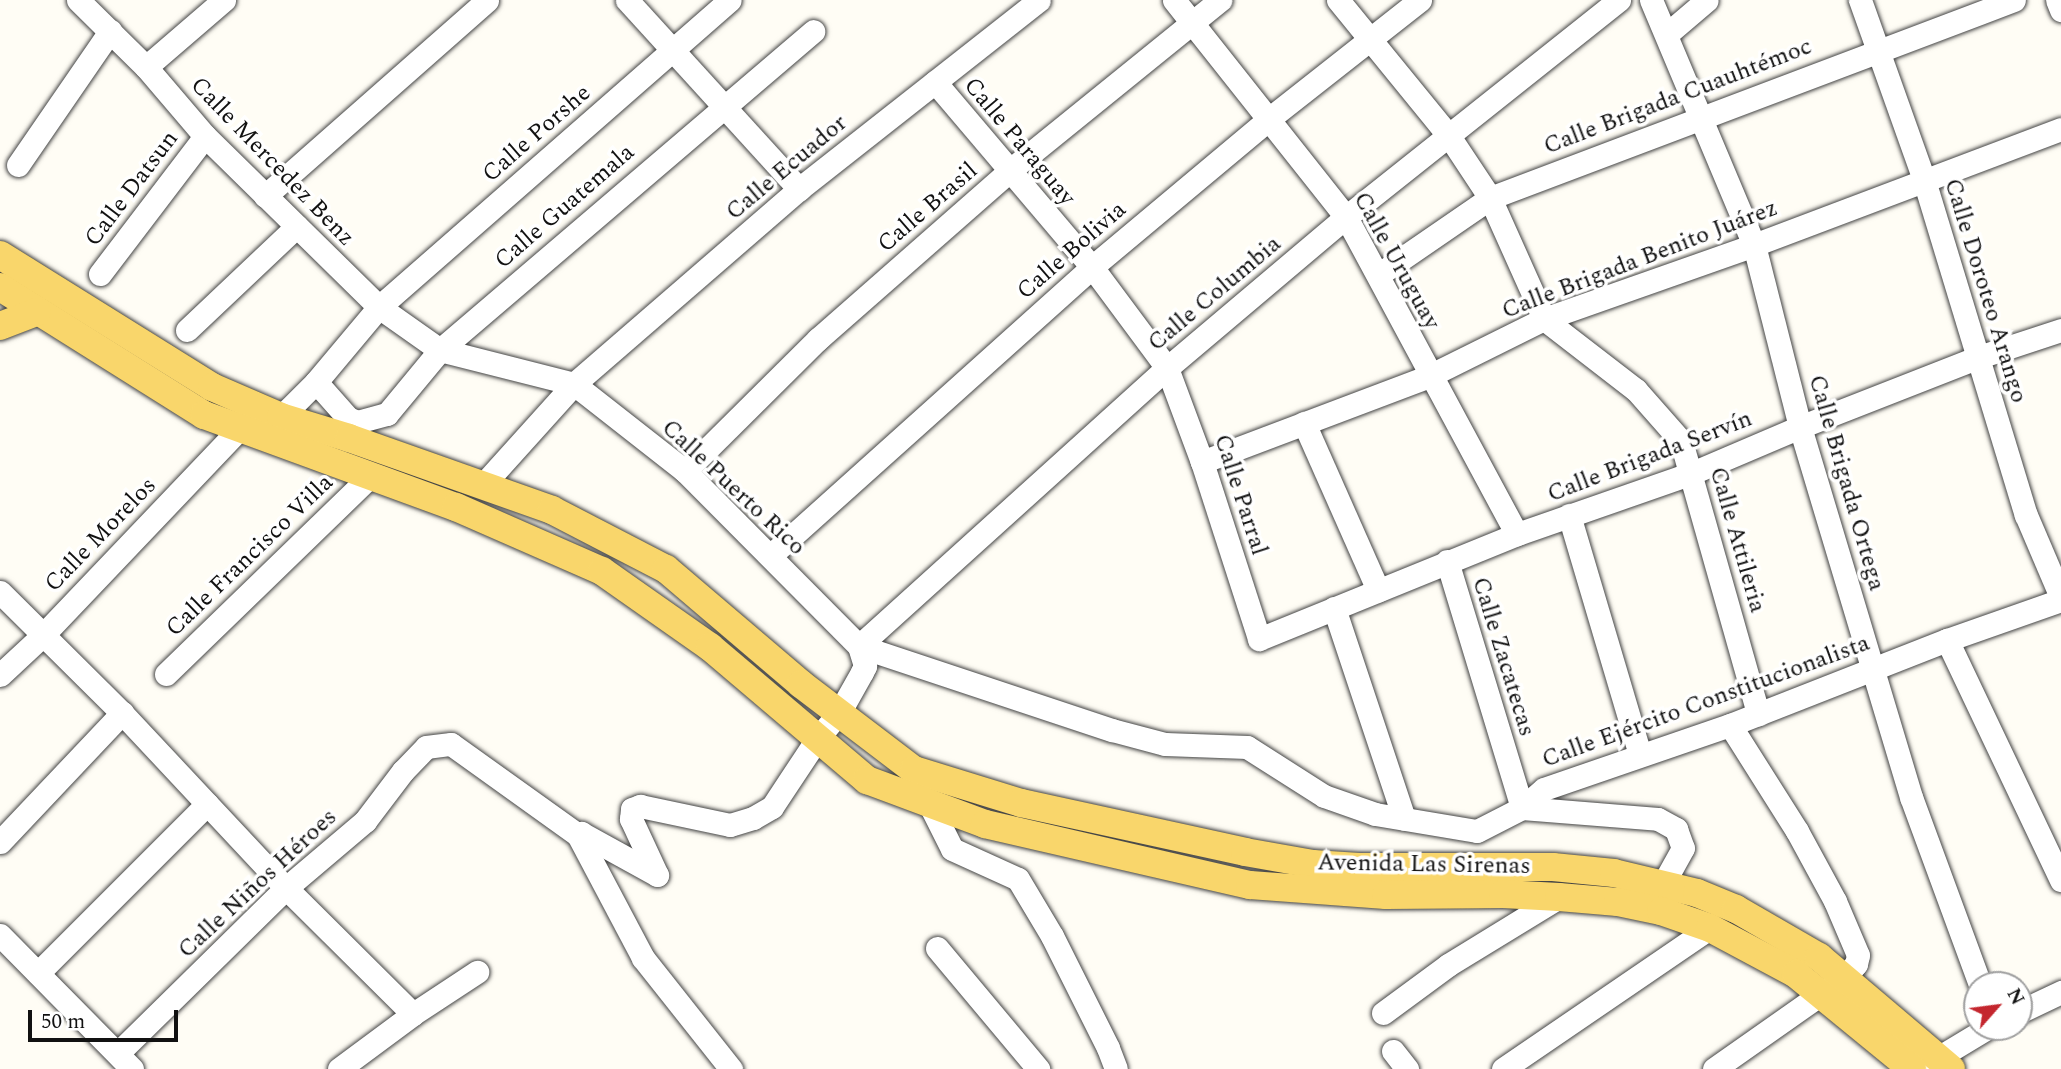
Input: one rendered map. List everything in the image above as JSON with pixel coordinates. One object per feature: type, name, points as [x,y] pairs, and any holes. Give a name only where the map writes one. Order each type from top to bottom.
[{"type":"main road","points":[[0,245],[5,254],[37,279]]},
{"type":"main road","points":[[0,255],[37,279]]},
{"type":"main road","name":"Avenida Las Sirenas","points":[[37,279],[212,387],[281,417],[353,430],[482,486],[552,510],[666,569],[839,713],[914,770],[1021,803],[1245,852],[1313,864],[1359,867],[1553,867],[1614,873],[1697,893],[1736,909],[1788,938],[1845,977],[1937,1065]]},
{"type":"main road","name":"Avenida Las Sirenas","points":[[0,287],[204,415],[238,430],[456,506],[602,571],[710,647],[867,780],[985,824],[1281,889],[1386,895],[1503,894],[1559,897],[1618,902],[1661,911],[1710,928],[1756,950],[1822,994],[1912,1069]]},
{"type":"main road","points":[[0,326],[36,312]]},
{"type":"street","name":"Calle Mercedez Benz","points":[[78,0],[146,67],[205,136],[379,307],[440,350]]},
{"type":"street","points":[[146,67],[224,0]]},
{"type":"street","points":[[265,196],[487,0]]},
{"type":"street","points":[[627,0],[725,104],[799,188]]},
{"type":"street","name":"Calle Porshe","points":[[281,417],[316,382],[379,307],[730,0]]},
{"type":"street","name":"Calle Ecuador","points":[[482,486],[574,384],[799,188],[1039,0]]},
{"type":"street","name":"Calle Uruguay","points":[[1174,0],[1346,217],[1429,376],[1517,534]]},
{"type":"street","name":"Calle Brasil","points":[[685,471],[818,339],[1009,172],[1220,0]]},
{"type":"street","name":"Calle Attileria","points":[[1338,0],[1449,136],[1490,198],[1544,319],[1636,390],[1681,441],[1758,713]]},
{"type":"street","name":"Calle Bolivia","points":[[770,556],[1092,267],[1270,118],[1420,0]]},
{"type":"street","name":"Calle Columbia","points":[[859,646],[1167,368],[1346,217],[1619,0]]},
{"type":"street","name":"Calle Brigada Ortega","points":[[1651,0],[1754,245],[1800,426],[1875,668],[1911,797],[1975,971]]},
{"type":"street","points":[[1667,34],[1707,0]]},
{"type":"street","name":"Calle Doroteo Arango","points":[[1860,0],[1924,180],[2026,515],[2061,598]]},
{"type":"street","name":"Calle Brigada Cuauhtémoc","points":[[1378,275],[1490,198],[2014,0]]},
{"type":"street","points":[[2057,0],[2061,10]]},
{"type":"street","points":[[18,165],[110,30]]},
{"type":"street","name":"Calle Guatemala","points":[[353,430],[387,414],[440,350],[813,31]]},
{"type":"street","name":"Calle Paraguay","points":[[934,82],[1092,267],[1167,368]]},
{"type":"street","name":"Calle Brigada Benito Juárez","points":[[1202,462],[1429,376],[1544,319],[1754,245],[2061,129]]},
{"type":"street","name":"Calle Datsun","points":[[100,274],[205,136]]},
{"type":"street","points":[[187,330],[297,226]]},
{"type":"street","name":"Calle Brigada Servín","points":[[1259,639],[1517,534],[1692,473],[1800,426],[1979,357],[2061,330]]},
{"type":"street","name":"Calle Puerto Rico","points":[[440,350],[574,384],[685,471],[859,646]]},
{"type":"street","name":"Calle Parral","points":[[1167,368],[1202,462],[1259,639]]},
{"type":"street","points":[[316,382],[348,418],[353,430]]},
{"type":"street","points":[[1304,423],[1378,590]]},
{"type":"street","name":"Calle Morelos","points":[[0,675],[42,636],[238,430]]},
{"type":"street","name":"Calle Francisco Villa","points":[[166,674],[371,475]]},
{"type":"street","points":[[1569,515],[1640,754]]},
{"type":"street","name":"Calle Zacatecas","points":[[1447,561],[1522,808]]},
{"type":"street","points":[[0,592],[122,713],[286,888],[413,1014]]},
{"type":"street","name":"Calle Ejército Constitucionalista","points":[[859,646],[1138,737],[1165,744],[1247,747],[1324,796],[1375,814],[1477,831],[1522,808],[1544,789],[1730,725],[2061,598]]},
{"type":"street","points":[[1334,608],[1404,819]]},
{"type":"street","points":[[1947,640],[2061,880]]},
{"type":"street","points":[[731,1069],[643,958],[578,835],[581,833],[657,875],[631,819],[632,809],[640,806],[730,825],[753,818],[772,807],[817,739],[839,713],[865,666],[859,646]]},
{"type":"street","points":[[0,842],[122,713]]},
{"type":"street","points":[[1714,1069],[1845,977],[1856,964],[1858,955],[1835,901],[1797,831],[1730,725]]},
{"type":"street","name":"Calle Niños Héroes","points":[[125,1061],[286,888],[365,821],[426,747],[451,744],[578,835]]},
{"type":"street","points":[[929,803],[952,849],[1018,879],[1030,895],[1108,1048],[1116,1069]]},
{"type":"street","points":[[38,973],[207,804]]},
{"type":"street","points":[[1522,808],[1658,819],[1675,829],[1684,848],[1663,884]]},
{"type":"street","points":[[1383,1013],[1448,965],[1559,897]]},
{"type":"street","points":[[1503,1069],[1710,928]]},
{"type":"street","points":[[0,935],[125,1061]]},
{"type":"street","points":[[937,948],[1038,1069]]},
{"type":"street","points":[[339,1069],[477,971]]},
{"type":"street","points":[[2033,1005],[2061,992]]},
{"type":"street","points":[[1937,1065],[1970,1041]]}]
